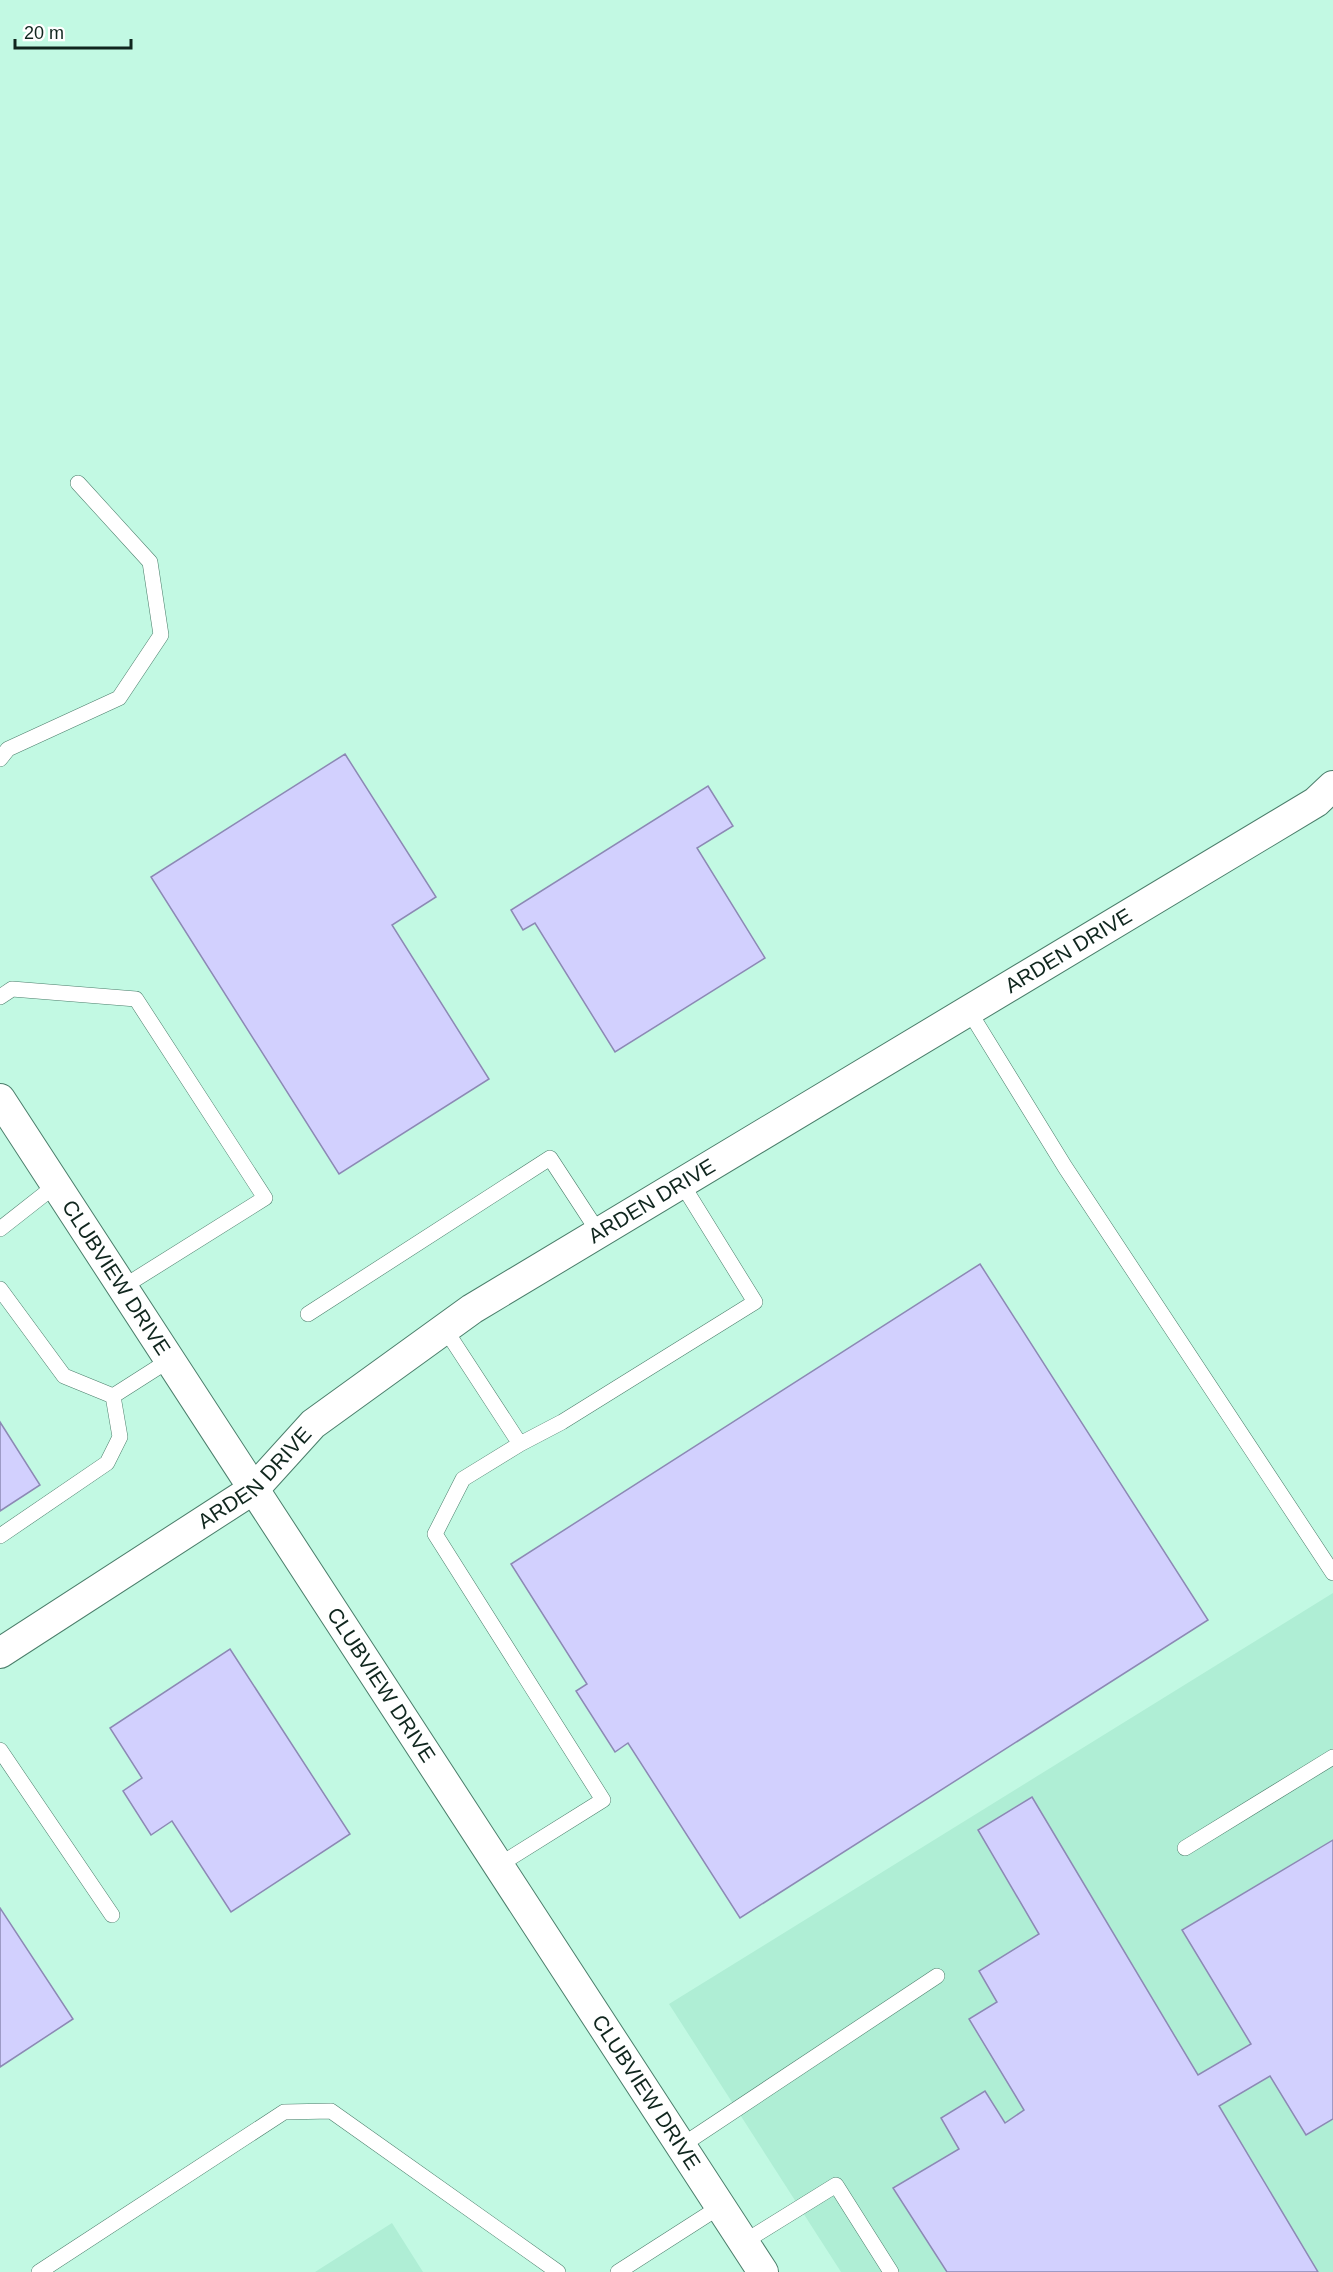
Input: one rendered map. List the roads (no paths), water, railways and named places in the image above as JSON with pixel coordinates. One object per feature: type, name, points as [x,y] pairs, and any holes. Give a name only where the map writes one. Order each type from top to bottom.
[{"type":"street","name":"ARDEN DRIVE","points":[[0,1653],[255,1488],[313,1424],[472,1309],[1332,791]]},
{"type":"street","name":"CLUBVIEW DRIVE","points":[[0,1099],[764,2272]]},
{"type":"lane","points":[[0,759],[8,749],[119,698],[161,635],[150,562],[78,483]]},
{"type":"lane","points":[[0,997],[12,990],[136,999],[265,1198],[123,1287]]},
{"type":"lane","points":[[969,1011],[1065,1167],[1333,1573]]},
{"type":"lane","points":[[308,1314],[550,1158],[599,1233]]},
{"type":"lane","points":[[499,1865],[603,1800],[435,1534],[463,1479],[520,1444],[562,1422],[755,1302],[682,1184]]},
{"type":"lane","points":[[0,1229],[56,1185]]},
{"type":"lane","points":[[0,1289],[64,1376],[113,1396]]},
{"type":"lane","points":[[445,1329],[520,1444]]},
{"type":"lane","points":[[113,1396],[171,1359]]},
{"type":"lane","points":[[0,1536],[107,1463],[120,1437],[113,1396]]},
{"type":"lane","points":[[0,1750],[112,1915]]},
{"type":"lane","points":[[1185,1848],[1333,1757]]},
{"type":"lane","points":[[681,2145],[937,1976]]},
{"type":"lane","points":[[39,2272],[284,2112],[331,2111],[558,2272]]},
{"type":"lane","points":[[744,2242],[836,2185],[891,2272]]},
{"type":"lane","points":[[618,2272],[721,2206]]}]
